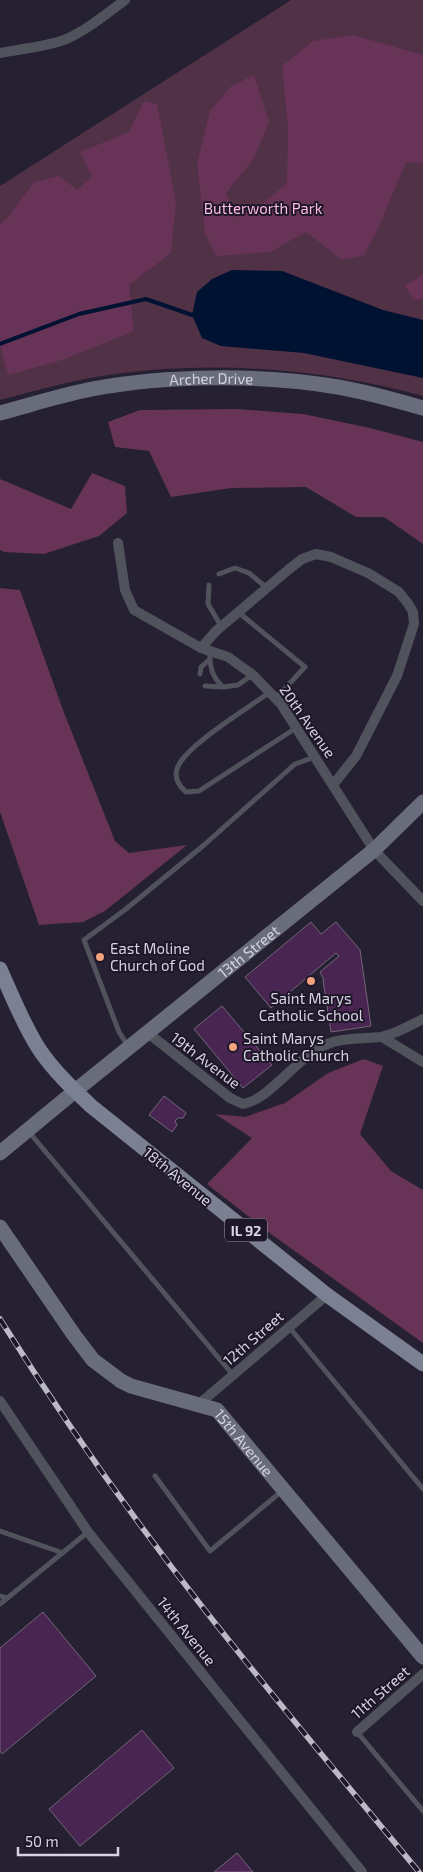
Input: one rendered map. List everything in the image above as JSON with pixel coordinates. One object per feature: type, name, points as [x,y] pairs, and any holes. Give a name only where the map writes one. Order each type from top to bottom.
[{"type":"main road","name":"18th Avenue","points":[[0,969],[28,1031],[40,1050],[62,1078],[90,1106],[327,1295],[423,1364]]},
{"type":"street","points":[[0,53],[66,39],[81,31],[112,4],[126,0]]},
{"type":"street","name":"Archer Drive","points":[[0,413],[92,389],[171,380],[227,378],[297,382],[338,387],[423,408]]},
{"type":"street","name":"20th Avenue","points":[[118,543],[125,590],[134,610],[207,653],[228,657],[252,675],[273,695],[374,850],[423,902]]},
{"type":"street","points":[[207,653],[221,627],[302,559],[316,554],[331,557],[383,581],[399,592],[409,604],[414,624],[397,676],[356,756],[333,785]]},
{"type":"street","name":"13th Street","points":[[0,1153],[74,1091],[374,850],[423,802]]},
{"type":"street","points":[[382,1037],[423,1019]]},
{"type":"street","name":"19th Avenue","points":[[148,1033],[230,1098],[243,1104],[249,1103],[264,1094],[303,1059],[325,1045],[354,1037],[382,1037]]},
{"type":"street","points":[[382,1037],[423,1062]]},
{"type":"street","name":"15th Avenue","points":[[0,1227],[93,1360],[121,1381],[131,1386],[217,1410],[423,1657]]},
{"type":"street","name":"12th Street","points":[[199,1404],[327,1295]]},
{"type":"street","name":"14th Avenue","points":[[0,1401],[88,1532],[362,1872]]},
{"type":"street","name":"11th Street","points":[[357,1732],[423,1674]]},
{"type":"lane","points":[[219,574],[235,568],[249,573],[267,588]]},
{"type":"lane","points":[[208,584],[208,604],[221,627]]},
{"type":"lane","points":[[238,612],[305,667],[273,695],[199,743],[184,756],[177,767],[177,782],[186,792],[200,791],[296,728]]},
{"type":"lane","points":[[200,674],[207,653]]},
{"type":"lane","points":[[207,653],[215,680],[222,687]]},
{"type":"lane","points":[[205,686],[222,687],[238,685],[252,675]]},
{"type":"lane","points":[[129,1048],[118,1032],[84,940],[204,845],[295,764],[315,757]]},
{"type":"lane","points":[[27,1130],[233,1375]]},
{"type":"lane","points":[[289,1327],[423,1488]]},
{"type":"lane","points":[[155,1476],[210,1551],[284,1490]]},
{"type":"lane","points":[[0,1531],[63,1553]]},
{"type":"lane","points":[[0,1604],[88,1532]]},
{"type":"lane","points":[[0,1596],[8,1598]]},
{"type":"lane","points":[[357,1732],[423,1811]]},
{"type":"green space","name":"Butterworth Park","points":[[291,0],[423,0],[423,396],[347,379],[309,373],[231,368],[193,368],[100,376],[0,400],[0,186]]},
{"type":"green space","points":[[353,35],[423,55],[423,163],[406,162],[378,229],[364,255],[342,260],[306,232],[270,252],[216,256],[205,233],[197,164],[210,111],[230,87],[254,75],[269,122],[253,160],[226,193],[237,217],[261,205],[287,183],[288,129],[282,66],[313,41]]},
{"type":"green space","points":[[144,101],[157,104],[176,202],[171,253],[129,285],[134,331],[62,360],[8,375],[0,345],[0,224],[8,217],[34,182],[59,176],[77,190],[92,177],[80,152],[129,132]]},
{"type":"green space","points":[[423,274],[423,299],[414,300],[405,286]]},
{"type":"green space","points":[[236,409],[303,414],[370,428],[423,442],[423,544],[384,517],[356,517],[306,487],[231,488],[171,497],[149,451],[115,447],[108,422],[140,410]]},
{"type":"green space","points":[[92,473],[125,486],[127,513],[99,536],[44,554],[4,552],[0,550],[0,479],[71,509]]},
{"type":"green space","points":[[0,588],[20,590],[63,710],[115,841],[129,853],[187,845],[105,911],[83,922],[39,925],[0,812]]},
{"type":"green space","points":[[364,1059],[383,1066],[360,1134],[391,1171],[423,1190],[423,1343],[271,1234],[207,1184],[252,1138],[215,1114],[245,1117],[285,1103],[328,1073]]},
{"type":"water","points":[[232,270],[282,271],[383,310],[423,320],[423,378],[304,353],[221,346],[202,338],[192,315],[197,292],[212,279]]},
{"type":"building","points":[[311,922],[321,934],[336,922],[360,950],[371,1026],[331,1032],[324,980],[320,972],[339,956],[336,953],[271,1008],[245,977]]},
{"type":"building","name":"Saint Marys Catholic Church","points":[[222,1006],[272,1065],[243,1088],[194,1029]]},
{"type":"building","points":[[164,1096],[186,1113],[183,1118],[178,1118],[175,1121],[177,1125],[172,1132],[149,1115]]},
{"type":"building","points":[[43,1612],[96,1676],[2,1754],[0,1751],[0,1648]]},
{"type":"building","points":[[142,1730],[174,1768],[80,1846],[49,1809]]},
{"type":"building","points":[[237,1853],[253,1872],[214,1872]]},
{"type":"waterway","points":[[0,344],[79,314],[146,299],[192,315]]},
{"type":"railway","points":[[0,1319],[98,1467],[150,1539],[257,1675],[419,1872]]},
{"type":"place","name":"East Moline Church of God","points":[[100,957]]},
{"type":"place","name":"Saint Marys Catholic School","points":[[311,981]]},
{"type":"place","name":"Saint Marys Catholic Church","points":[[233,1047]]}]
